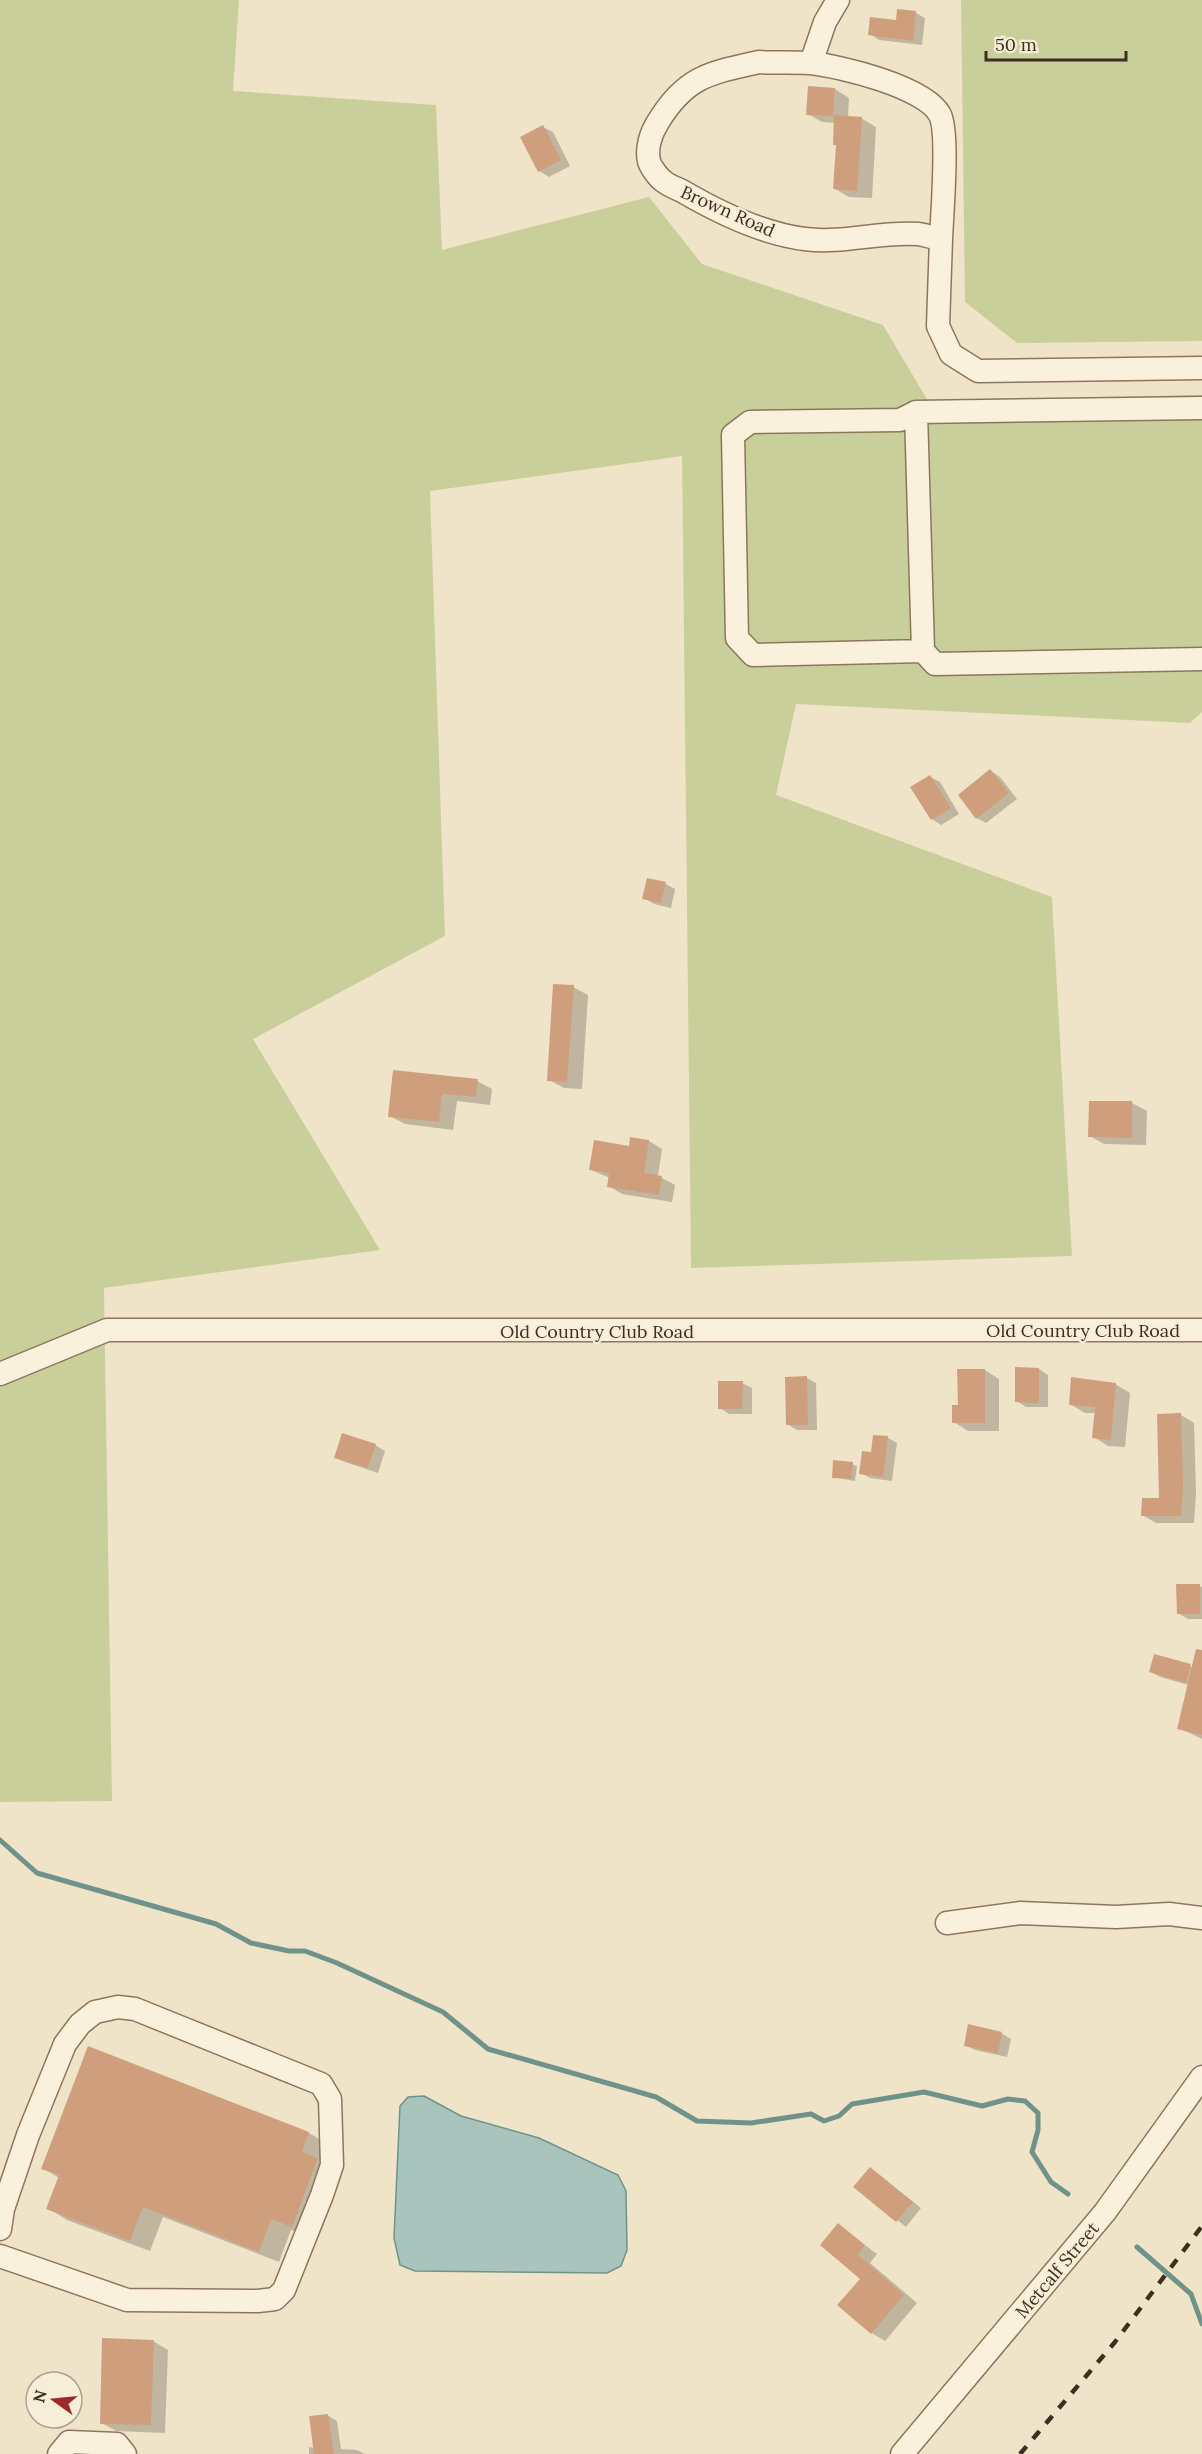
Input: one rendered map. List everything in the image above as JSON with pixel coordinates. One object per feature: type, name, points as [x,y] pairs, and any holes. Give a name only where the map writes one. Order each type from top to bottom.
[{"type":"street","points":[[811,63],[825,22],[838,0]]},
{"type":"street","name":"Brown Road","points":[[941,239],[919,234],[849,240],[805,240],[774,232],[700,201],[661,180],[649,162],[649,141],[675,98],[699,77],[759,62],[811,63],[845,69],[908,89],[926,101],[940,115],[944,136],[941,239],[938,326],[951,354],[978,371],[1202,368]]},
{"type":"street","points":[[923,651],[753,655],[737,638],[733,435],[750,422],[900,420],[916,412],[1202,408]]},
{"type":"street","points":[[916,412],[923,651],[935,664],[1202,659]]},
{"type":"street","name":"Old Country Club Road","points":[[0,1374],[107,1330],[1202,1330]]},
{"type":"street","points":[[947,1923],[1020,1913],[1116,1917],[1169,1914],[1202,1918]]},
{"type":"street","points":[[0,2229],[3,2209],[28,2134],[65,2044],[80,2024],[95,2012],[118,2007],[135,2009],[321,2084],[330,2099],[332,2165],[284,2290],[275,2299],[258,2301],[127,2300],[0,2256]]},
{"type":"street","name":"Metcalf Street","points":[[902,2454],[1105,2212],[1202,2077]]},
{"type":"street","points":[[59,2454],[69,2442],[117,2444],[125,2454]]},
{"type":"green space","points":[[0,0],[239,0],[233,91],[436,105],[442,250],[649,197],[702,264],[883,325],[928,401],[1202,395],[1202,712],[1190,723],[796,704],[776,795],[1052,897],[1072,1256],[691,1268],[682,456],[430,491],[445,936],[253,1039],[380,1250],[104,1288],[112,1801],[0,1802]]},
{"type":"green space","points":[[961,0],[1202,0],[1202,341],[1017,343],[965,302]]},
{"type":"water","points":[[424,2096],[461,2116],[539,2138],[618,2175],[626,2191],[627,2250],[621,2266],[607,2273],[415,2271],[400,2265],[394,2238],[400,2106],[408,2097]]},
{"type":"building","points":[[897,9],[916,11],[913,41],[868,35],[870,17],[896,20]]},
{"type":"building","points":[[808,86],[835,88],[833,116],[806,115]]},
{"type":"building","points":[[834,115],[862,117],[857,191],[833,189],[836,145],[833,145]]},
{"type":"building","points":[[543,125],[561,160],[538,172],[520,137]]},
{"type":"building","points":[[990,769],[1009,793],[976,819],[958,795]]},
{"type":"building","points":[[930,775],[951,808],[931,820],[910,787]]},
{"type":"building","points":[[647,878],[666,882],[661,903],[642,899]]},
{"type":"building","points":[[553,984],[574,985],[567,1082],[547,1081]]},
{"type":"building","points":[[393,1070],[478,1079],[476,1097],[442,1094],[439,1122],[388,1117]]},
{"type":"building","points":[[1089,1101],[1132,1101],[1132,1138],[1088,1137]]},
{"type":"building","points":[[630,1137],[649,1140],[644,1173],[662,1176],[659,1195],[607,1187],[609,1173],[589,1170],[594,1140],[629,1146]]},
{"type":"building","points":[[1015,1367],[1039,1368],[1039,1403],[1015,1402]]},
{"type":"building","points":[[957,1369],[985,1369],[985,1423],[952,1423],[952,1405],[958,1405]]},
{"type":"building","points":[[807,1376],[808,1425],[786,1425],[785,1377]]},
{"type":"building","points":[[1071,1377],[1116,1383],[1111,1440],[1092,1438],[1095,1407],[1069,1405]]},
{"type":"building","points":[[718,1381],[743,1381],[742,1409],[718,1409]]},
{"type":"building","points":[[1181,1413],[1183,1485],[1181,1516],[1141,1516],[1142,1498],[1159,1498],[1157,1414]]},
{"type":"building","points":[[342,1433],[376,1444],[368,1468],[334,1458]]},
{"type":"building","points":[[873,1435],[888,1436],[883,1477],[859,1474],[862,1451],[871,1452]]},
{"type":"building","points":[[833,1460],[853,1462],[851,1479],[832,1478]]},
{"type":"building","points":[[1176,1584],[1200,1584],[1200,1614],[1177,1614]]},
{"type":"building","points":[[1196,1649],[1202,1650],[1202,1735],[1177,1729]]},
{"type":"building","points":[[1154,1654],[1191,1664],[1186,1683],[1149,1672]]},
{"type":"building","points":[[968,2024],[1002,2032],[998,2053],[964,2046]]},
{"type":"building","points":[[88,2046],[309,2132],[302,2152],[318,2158],[292,2227],[271,2219],[259,2252],[143,2207],[130,2241],[46,2209],[59,2175],[41,2169]]},
{"type":"building","points":[[870,2167],[913,2202],[896,2222],[853,2187]]},
{"type":"building","points":[[838,2223],[865,2245],[858,2255],[904,2295],[871,2334],[837,2305],[860,2279],[820,2245]]},
{"type":"building","points":[[102,2338],[154,2340],[151,2425],[100,2424]]},
{"type":"building","points":[[328,2414],[334,2454],[314,2454],[309,2416]]},
{"type":"waterway","points":[[0,1840],[37,1873],[216,1924],[251,1943],[289,1951],[305,1951],[337,1963],[443,2012],[488,2049],[656,2097],[697,2121],[751,2123],[811,2114],[824,2121],[839,2116],[852,2104],[924,2092],[982,2106],[1008,2099],[1025,2101],[1038,2113],[1038,2130],[1032,2152],[1051,2182],[1068,2194]]},
{"type":"waterway","points":[[1137,2247],[1191,2294],[1202,2324]]},
{"type":"railway","points":[[1020,2454],[1115,2342],[1202,2226]]}]
